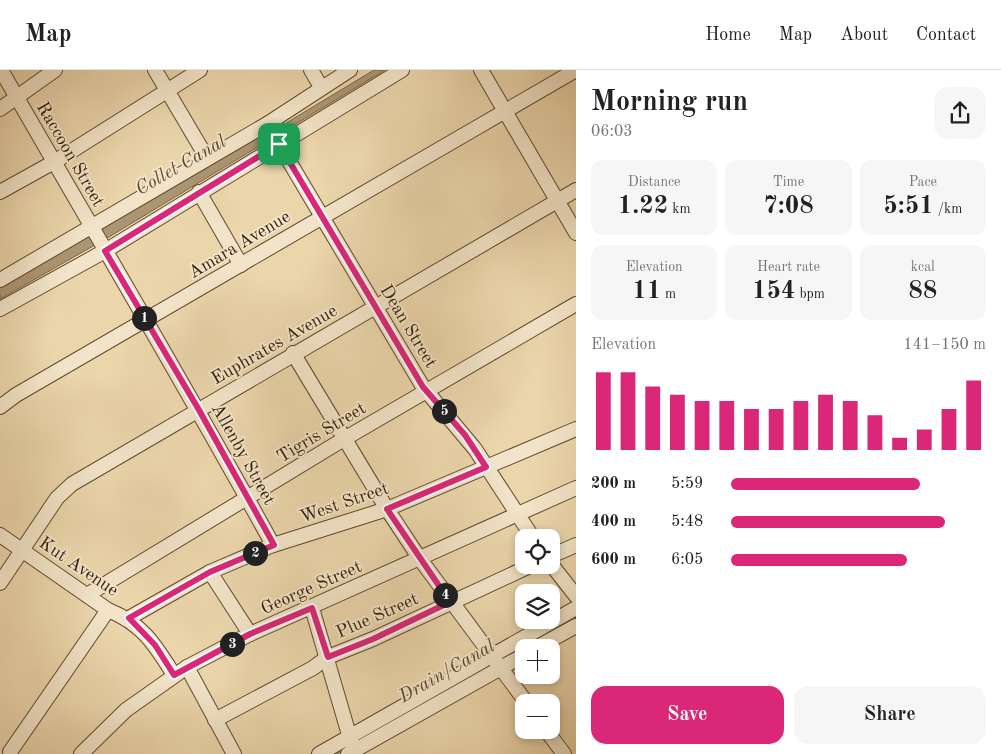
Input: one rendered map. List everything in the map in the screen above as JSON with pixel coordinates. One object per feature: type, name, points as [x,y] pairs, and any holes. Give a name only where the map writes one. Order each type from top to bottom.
[{"type":"street","name":"Raccoon Street","points":[[1,70],[104,249]]},
{"type":"street","points":[[0,109],[55,70]]},
{"type":"street","points":[[155,70],[207,158]]},
{"type":"street","points":[[0,192],[54,162],[200,70]]},
{"type":"street","points":[[311,70],[321,87]]},
{"type":"street","points":[[0,309],[200,192],[272,133],[321,87],[350,70]]},
{"type":"street","points":[[0,280],[91,229],[207,158],[272,133],[402,70]]},
{"type":"street","points":[[481,70],[576,233]]},
{"type":"street","name":"Amara Avenue","points":[[0,407],[16,395],[146,322],[322,216],[576,70]]},
{"type":"street","name":"Dean Street","points":[[272,133],[426,391],[465,435],[527,529]]},
{"type":"street","name":"Euphrates Avenue","points":[[0,583],[64,490],[293,353],[376,307],[576,190]]},
{"type":"street","points":[[200,192],[241,265]]},
{"type":"street","name":"Allenby Street","points":[[104,249],[199,410],[274,545]]},
{"type":"street","name":"Tigris Street","points":[[87,595],[344,439],[576,304]]},
{"type":"street","points":[[293,353],[387,509],[420,559],[450,602],[497,661],[520,694]]},
{"type":"street","name":"West Street","points":[[129,618],[210,572],[274,545],[387,509],[576,429]]},
{"type":"street","name":"George Street","points":[[81,754],[126,710],[187,667],[250,634],[312,608],[576,488]]},
{"type":"street","name":"Kut Avenue","points":[[0,535],[108,610],[129,618],[155,645],[174,675]]},
{"type":"street","points":[[560,552],[576,545]]},
{"type":"street","points":[[210,572],[250,634]]},
{"type":"street","name":"Plue Street","points":[[215,720],[313,668],[328,657],[373,639],[515,573]]},
{"type":"street","points":[[559,574],[576,596]]},
{"type":"street","points":[[312,608],[328,657],[351,746]]},
{"type":"street","points":[[319,754],[351,746],[497,661],[576,608]]},
{"type":"street","points":[[7,751],[108,610]]},
{"type":"street","points":[[552,639],[576,626]]},
{"type":"street","points":[[497,661],[515,656]]},
{"type":"street","points":[[187,667],[234,754]]},
{"type":"street","points":[[553,739],[564,754]]},
{"type":"shaded area","points":[[374,70],[385,70],[109,237],[0,299],[0,292],[89,242]]},
{"type":"shaded area","points":[[576,614],[576,619],[560,628],[560,623]]},
{"type":"shaded area","points":[[550,629],[558,629],[541,639],[532,639]]},
{"type":"shaded area","points":[[515,649],[515,653],[337,754],[329,754]]},
{"type":"waterway","name":"Collet Canal","points":[[0,289],[254,142]]},
{"type":"route","points":[[279,144],[423,387],[465,435],[476,449],[486,467],[464,478],[387,509],[450,602],[373,639],[328,657],[312,608],[250,634],[174,675],[155,645],[129,618],[184,585],[274,545],[199,410],[105,251],[279,144]]},
{"type":"water label","name":"Drain/Canal","points":[[446,670]]}]
